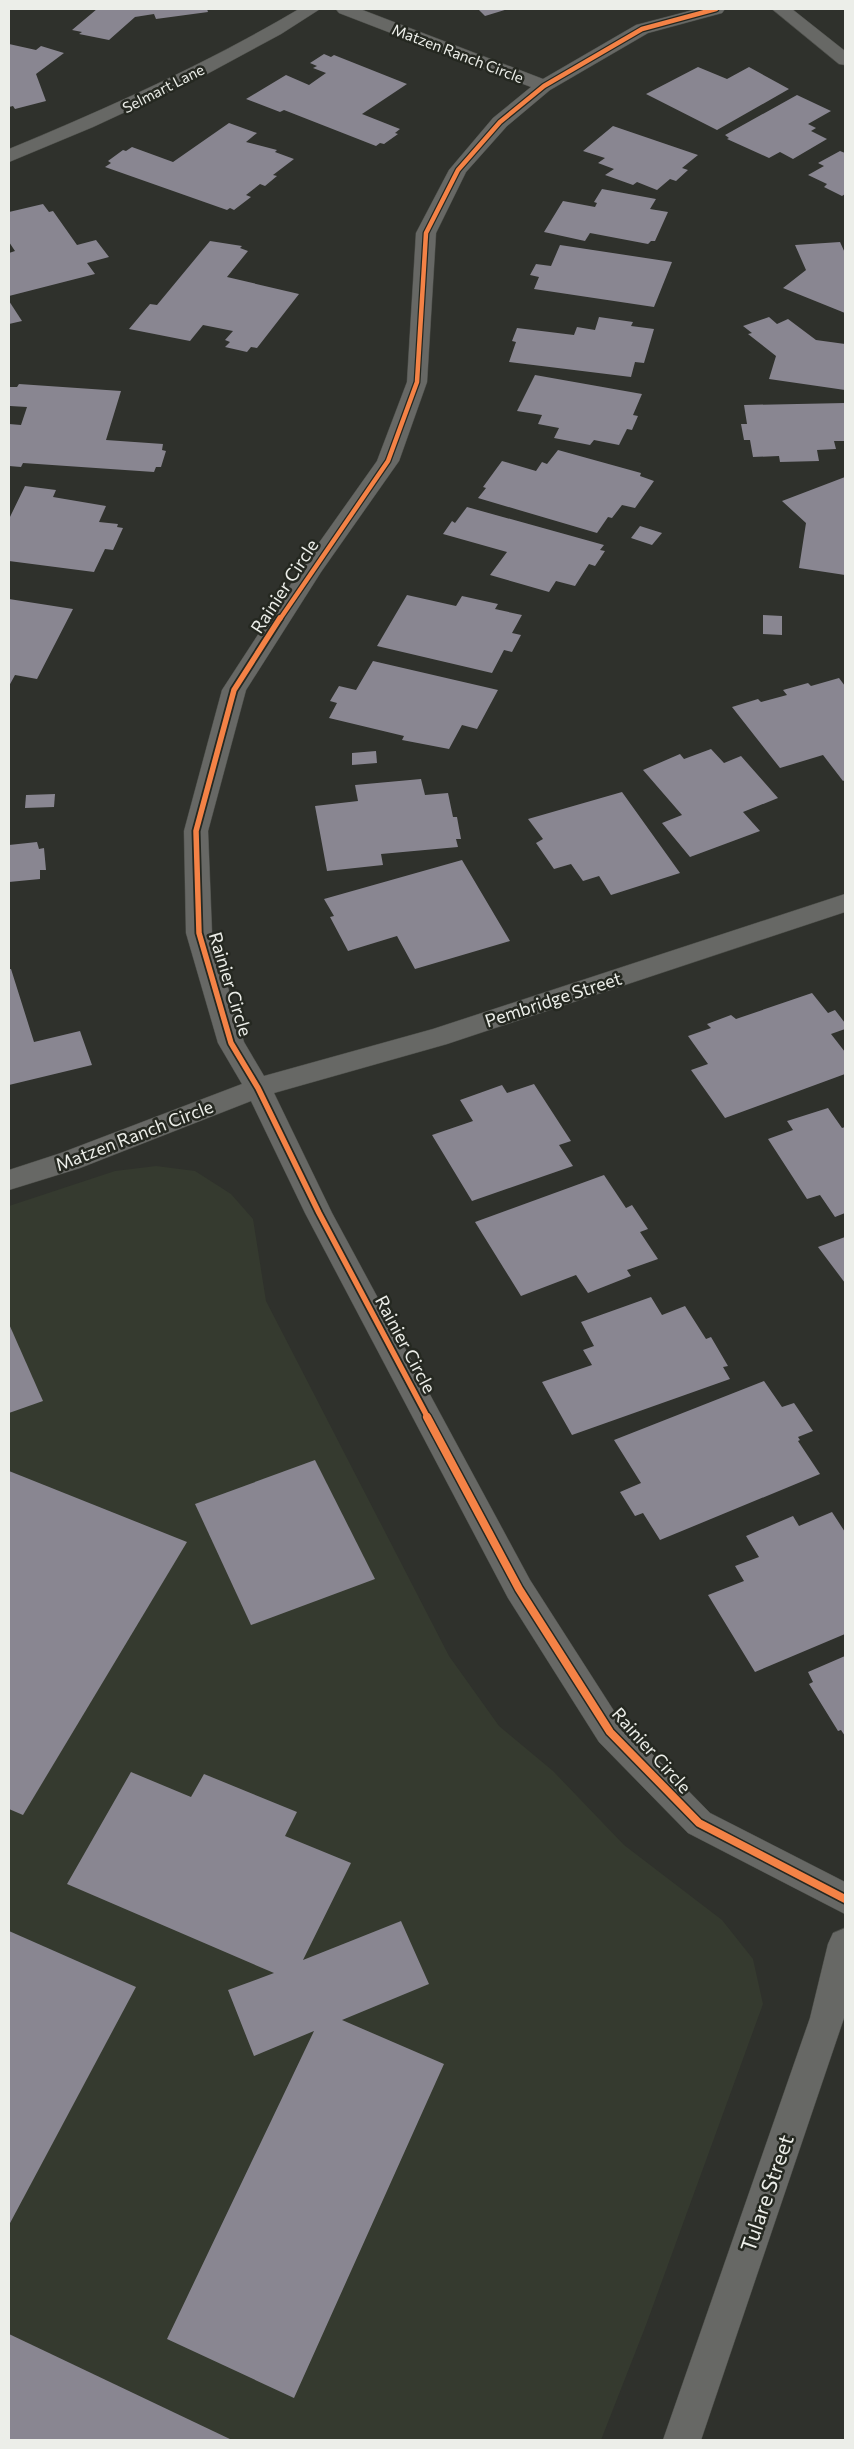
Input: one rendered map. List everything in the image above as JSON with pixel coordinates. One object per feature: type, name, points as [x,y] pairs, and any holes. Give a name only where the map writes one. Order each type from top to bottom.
[{"type":"street","name":"Selmart Lane","points":[[9,156],[133,104],[284,26],[311,9]]},
{"type":"street","name":"Matzen Ranch Circle","points":[[345,9],[544,86]]},
{"type":"street","name":"Rainier Circle","points":[[716,9],[642,30],[544,86],[500,122],[458,170],[426,233],[417,382],[388,461],[312,568],[234,690],[196,831],[199,933],[231,1043],[258,1088],[319,1213],[519,1589],[610,1732],[699,1824],[845,1899]]},
{"type":"street","points":[[781,9],[845,60]]},
{"type":"street","name":"Pembridge Street","points":[[258,1088],[438,1037],[845,903]]},
{"type":"street","name":"Matzen Ranch Circle","points":[[9,1180],[70,1161],[258,1088]]},
{"type":"street","name":"Tulare Street","points":[[682,2440],[827,2018],[845,1944]]},
{"type":"shaded area","points":[[156,1166],[195,1171],[231,1194],[253,1219],[266,1301],[449,1656],[499,1726],[553,1771],[624,1845],[722,1920],[753,1959],[763,2004],[646,2325],[601,2440],[9,2440],[9,1206],[115,1171]]},
{"type":"building","points":[[97,9],[207,9],[208,12],[156,19],[154,14],[135,17],[109,40],[79,34],[82,32],[72,30]]},
{"type":"building","points":[[478,9],[508,9],[485,16]]},
{"type":"building","points":[[9,44],[36,50],[41,46],[64,53],[36,74],[46,101],[15,109],[13,106],[9,107]]},
{"type":"building","points":[[324,54],[331,57],[334,55],[407,84],[362,114],[400,129],[395,133],[398,134],[384,144],[380,143],[376,146],[284,110],[280,112],[246,99],[286,75],[309,85],[326,73],[313,68],[317,66],[310,63]]},
{"type":"building","points":[[698,67],[727,79],[749,67],[789,89],[717,130],[646,94]]},
{"type":"building","points":[[797,95],[831,111],[808,124],[816,128],[811,131],[827,139],[793,159],[780,152],[769,158],[727,139],[729,138],[725,135]]},
{"type":"building","points":[[229,123],[257,133],[246,142],[277,150],[275,152],[294,159],[273,175],[277,176],[265,186],[260,184],[246,195],[251,197],[234,210],[230,208],[227,210],[105,167],[111,163],[108,161],[123,150],[126,151],[132,147],[173,162]]},
{"type":"building","points":[[613,126],[698,155],[682,168],[688,170],[676,181],[670,179],[657,190],[637,182],[633,185],[605,175],[614,169],[598,163],[605,158],[583,151]]},
{"type":"building","points":[[840,151],[845,153],[845,194],[842,196],[824,187],[827,184],[808,175],[824,166],[818,163]]},
{"type":"building","points":[[602,189],[656,199],[650,209],[668,212],[655,241],[651,241],[648,244],[590,233],[585,241],[544,232],[563,201],[595,207],[597,203],[594,202]]},
{"type":"building","points":[[43,204],[49,212],[53,211],[77,245],[96,240],[109,257],[87,263],[95,274],[9,296],[9,253],[15,251],[9,242],[9,212]]},
{"type":"building","points":[[210,241],[242,246],[240,248],[248,251],[227,277],[299,294],[257,348],[251,347],[247,352],[225,347],[230,342],[225,340],[233,331],[203,325],[190,341],[129,329],[150,304],[157,305]]},
{"type":"building","points":[[840,242],[845,253],[845,313],[783,288],[806,270],[795,245]]},
{"type":"building","points":[[560,245],[672,262],[654,307],[534,289],[539,277],[530,275],[536,264],[551,266]]},
{"type":"building","points":[[9,301],[22,321],[9,324]]},
{"type":"building","points":[[599,317],[633,322],[631,326],[654,329],[644,363],[635,362],[631,377],[509,362],[516,342],[512,341],[517,328],[574,335],[577,327],[595,330]]},
{"type":"building","points":[[769,317],[777,324],[788,319],[816,340],[845,344],[845,390],[769,379],[776,356],[748,334],[752,333],[743,326]]},
{"type":"building","points":[[535,375],[642,394],[633,415],[638,416],[632,430],[627,429],[619,445],[594,440],[590,445],[554,438],[559,428],[538,424],[542,415],[517,411]]},
{"type":"building","points":[[19,384],[121,391],[106,440],[163,444],[162,450],[166,451],[161,467],[156,467],[154,472],[23,463],[21,467],[9,466],[9,424],[21,425],[27,407],[10,406],[9,387],[17,387]]},
{"type":"building","points":[[845,403],[845,441],[834,441],[836,449],[817,450],[819,461],[780,462],[779,456],[753,457],[750,440],[744,440],[741,424],[747,424],[744,405]]},
{"type":"building","points":[[558,450],[641,473],[640,476],[654,481],[635,508],[622,505],[612,518],[608,517],[597,533],[478,498],[486,488],[483,487],[502,461],[536,471],[542,462],[547,464]]},
{"type":"building","points":[[845,477],[845,575],[799,568],[806,523],[782,501]]},
{"type":"building","points":[[25,486],[56,490],[53,497],[106,506],[99,522],[118,524],[117,527],[123,528],[113,550],[105,549],[94,572],[9,561],[9,519]]},
{"type":"building","points":[[467,507],[604,545],[600,550],[605,551],[595,566],[589,564],[575,586],[556,581],[549,592],[490,575],[507,552],[443,534],[452,521],[455,523]]},
{"type":"building","points":[[640,526],[662,533],[652,545],[631,538]]},
{"type":"building","points":[[407,595],[456,606],[462,596],[498,604],[495,609],[522,615],[512,633],[521,635],[512,652],[504,650],[492,673],[377,646]]},
{"type":"building","points":[[9,599],[73,609],[37,679],[15,675],[9,686]]},
{"type":"building","points":[[763,615],[782,616],[782,635],[763,634]]},
{"type":"building","points":[[373,661],[498,690],[477,729],[462,725],[449,749],[402,740],[404,736],[329,718],[337,703],[330,701],[339,686],[356,690]]},
{"type":"building","points":[[839,678],[845,686],[845,780],[843,781],[823,755],[780,768],[732,707],[758,699],[761,702],[787,695],[783,690],[808,683],[811,686]]},
{"type":"building","points":[[711,749],[724,763],[741,756],[778,798],[743,812],[760,831],[690,857],[662,823],[682,815],[643,770],[680,754],[684,759]]},
{"type":"building","points":[[376,751],[377,763],[352,765],[352,753]]},
{"type":"building","points":[[421,779],[425,795],[448,793],[453,817],[457,817],[461,839],[456,839],[458,847],[381,854],[383,865],[327,871],[315,806],[358,801],[355,785]]},
{"type":"building","points":[[622,792],[680,873],[611,895],[599,876],[583,881],[571,864],[554,869],[536,843],[543,839],[528,819]]},
{"type":"building","points":[[55,794],[54,807],[25,808],[26,795]]},
{"type":"building","points":[[37,842],[39,849],[44,848],[46,870],[40,870],[40,879],[9,882],[9,845]]},
{"type":"building","points":[[462,860],[510,941],[415,969],[397,936],[348,951],[330,917],[334,916],[324,899]]},
{"type":"building","points":[[9,969],[11,969],[34,1042],[80,1031],[92,1065],[9,1085]]},
{"type":"building","points":[[812,993],[828,1013],[835,1010],[845,1023],[845,1029],[831,1034],[845,1052],[845,1074],[725,1118],[691,1070],[708,1064],[688,1036],[711,1028],[707,1024],[731,1015],[736,1019]]},
{"type":"building","points":[[534,1084],[571,1141],[559,1145],[573,1166],[472,1201],[432,1135],[473,1121],[460,1100],[502,1085],[507,1093]]},
{"type":"building","points":[[828,1108],[842,1128],[845,1127],[845,1213],[835,1217],[820,1195],[807,1199],[768,1139],[793,1130],[787,1121]]},
{"type":"building","points":[[604,1175],[626,1208],[632,1205],[648,1229],[640,1232],[658,1259],[627,1270],[631,1276],[588,1293],[576,1275],[521,1296],[475,1222]]},
{"type":"building","points":[[845,1237],[845,1283],[818,1247]]},
{"type":"building","points":[[651,1297],[662,1315],[685,1306],[706,1339],[711,1337],[728,1366],[723,1367],[730,1379],[572,1435],[542,1382],[592,1365],[583,1350],[594,1346],[581,1322]]},
{"type":"building","points":[[9,1324],[43,1401],[9,1413]]},
{"type":"building","points":[[764,1381],[782,1407],[794,1403],[813,1431],[798,1437],[800,1440],[798,1441],[820,1474],[660,1540],[643,1513],[635,1516],[620,1492],[641,1483],[614,1440]]},
{"type":"building","points":[[315,1460],[375,1579],[251,1625],[195,1504]]},
{"type":"building","points":[[9,1471],[187,1542],[23,1815],[9,1809]]},
{"type":"building","points":[[832,1512],[845,1532],[845,1634],[755,1672],[708,1595],[744,1581],[735,1566],[759,1557],[746,1536],[793,1516],[799,1526]]},
{"type":"building","points":[[845,1656],[845,1736],[841,1730],[838,1731],[809,1684],[813,1682],[808,1672]]},
{"type":"building","points":[[131,1772],[191,1797],[204,1774],[297,1812],[285,1836],[351,1863],[303,1960],[401,1921],[429,1984],[342,2020],[444,2064],[294,2398],[167,2339],[314,2031],[254,2056],[228,1990],[274,1973],[67,1884]]},
{"type":"building","points":[[9,1931],[136,1987],[9,2225]]},
{"type":"building","points":[[9,2334],[232,2440],[9,2440]]},
{"type":"cycle path","points":[[716,9],[642,29],[544,86],[500,122],[458,170],[426,233],[417,382],[388,461],[312,569],[234,690],[196,831],[199,933],[231,1043],[258,1088],[319,1213],[519,1589],[610,1732],[699,1823],[845,1899]]}]
